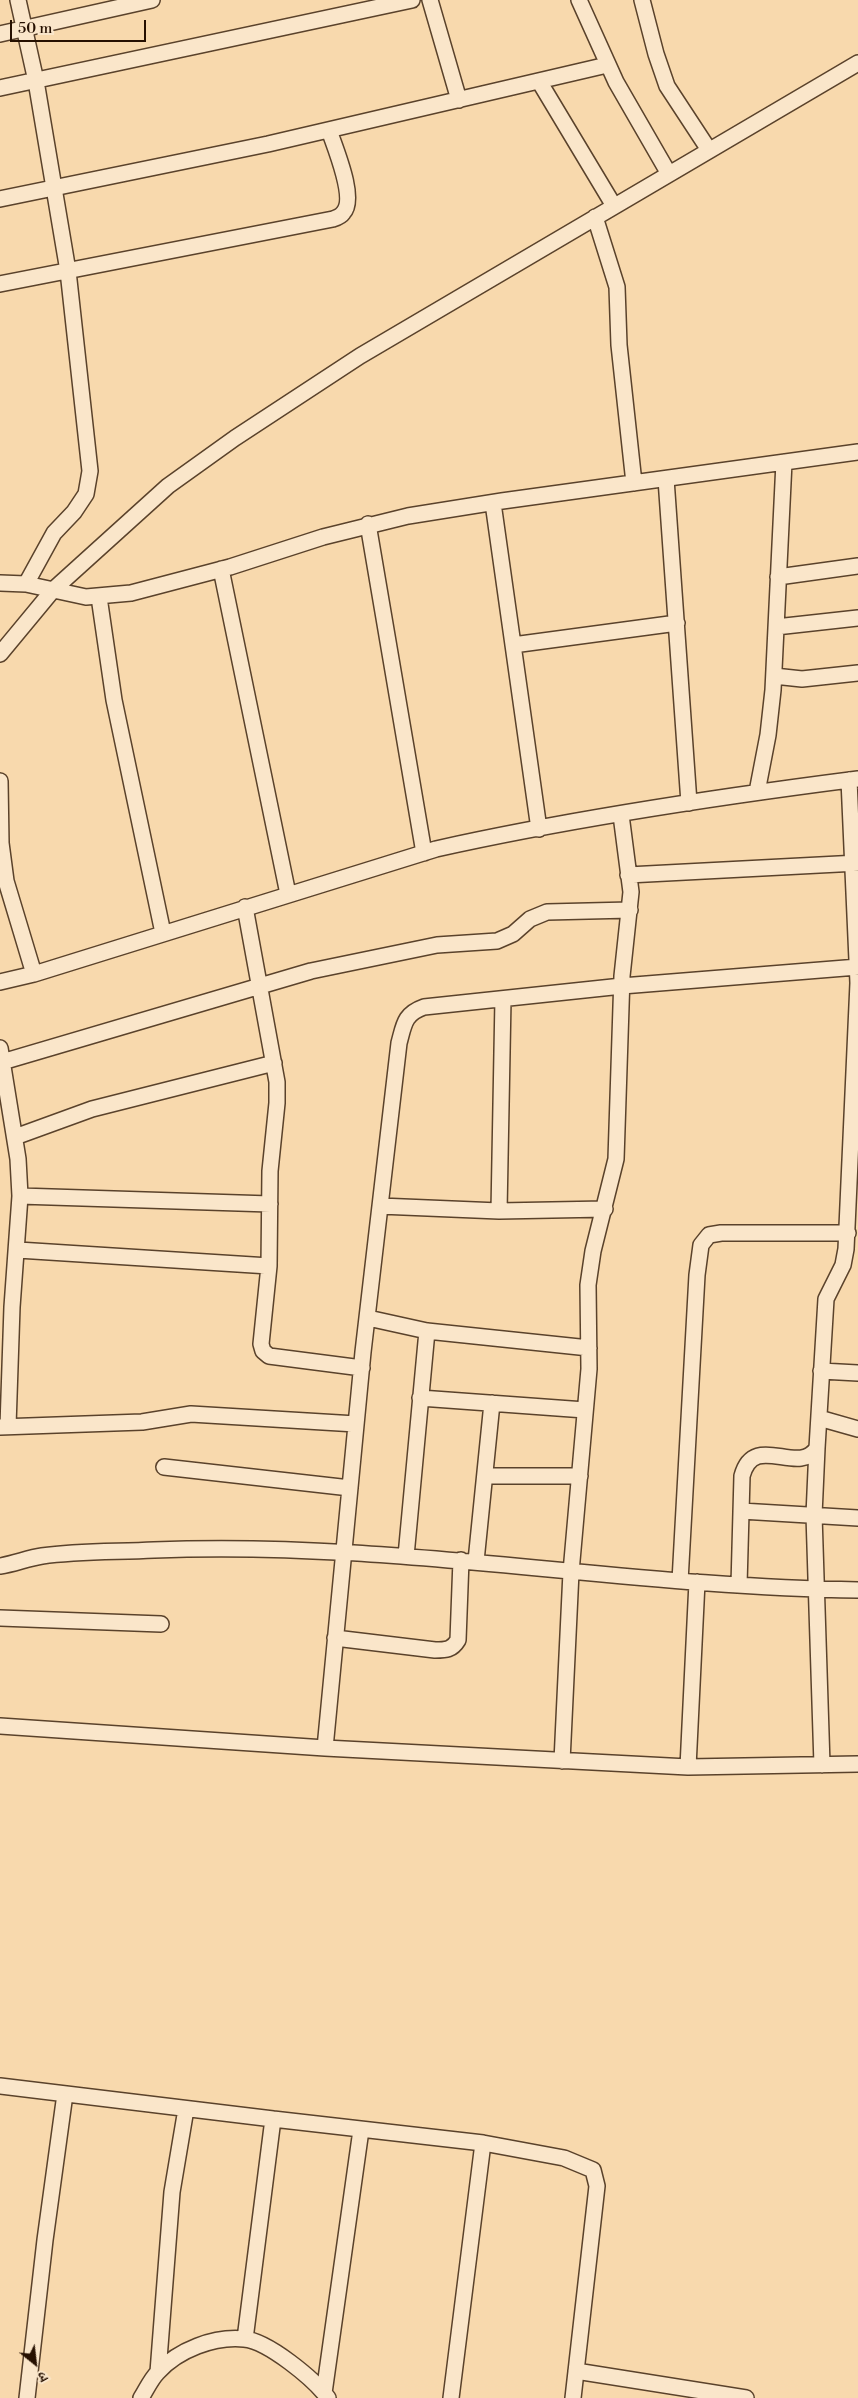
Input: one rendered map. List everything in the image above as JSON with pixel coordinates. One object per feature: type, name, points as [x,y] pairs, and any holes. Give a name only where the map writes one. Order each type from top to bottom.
[{"type":"street","points":[[18,0],[36,81],[68,271],[90,472],[86,494],[74,512],[54,533],[26,584]]},
{"type":"street","points":[[0,34],[152,0]]},
{"type":"street","points":[[0,88],[412,0]]},
{"type":"street","points":[[430,0],[459,100]]},
{"type":"street","points":[[579,0],[607,65],[669,174]]},
{"type":"street","points":[[642,0],[656,54],[667,86],[709,150]]},
{"type":"street","points":[[0,654],[53,590],[168,486],[235,438],[360,356],[858,63]]},
{"type":"street","points":[[0,199],[55,189],[329,130],[607,65]]},
{"type":"street","points":[[539,81],[614,206]]},
{"type":"street","points":[[0,284],[333,219],[343,214],[348,205],[348,192],[329,130]]},
{"type":"street","points":[[595,217],[617,287],[619,345],[634,483]]},
{"type":"street","points":[[0,583],[26,584],[86,597],[131,593],[221,569],[368,524],[493,503],[858,452]]},
{"type":"street","points":[[758,792],[768,735],[774,676],[784,462]]},
{"type":"street","points":[[666,479],[689,803]]},
{"type":"street","points":[[493,503],[539,829]]},
{"type":"street","points":[[368,524],[424,853]]},
{"type":"street","points":[[778,577],[858,566]]},
{"type":"street","points":[[221,569],[288,894]]},
{"type":"street","points":[[99,597],[114,700],[163,933]]},
{"type":"street","points":[[776,628],[858,618]]},
{"type":"street","points":[[513,645],[677,623]]},
{"type":"street","points":[[774,676],[802,679],[858,673]]},
{"type":"street","points":[[0,982],[34,974],[424,853],[478,840],[689,803],[853,780],[858,967],[856,1075],[848,1233],[852,1249],[826,1299],[814,1515],[822,1765]]},
{"type":"street","points":[[0,781],[1,843],[6,881],[34,974]]},
{"type":"street","points":[[562,1761],[571,1572],[589,1348],[588,1285],[593,1251],[616,1159],[622,986],[630,910],[621,814]]},
{"type":"street","points":[[628,875],[855,863]]},
{"type":"street","points":[[245,907],[274,1063],[277,1104],[271,1150],[269,1266],[261,1334],[263,1351],[269,1356],[362,1368]]},
{"type":"street","points":[[356,1424],[191,1414],[142,1422],[4,1427],[12,1306],[18,1250],[20,1196],[15,1137],[1,1055],[259,986],[311,970],[437,945],[497,941],[513,934],[530,918],[547,912],[630,910]]},
{"type":"street","points":[[325,1748],[362,1368],[399,1043],[404,1022],[414,1010],[424,1008],[622,986],[858,967]]},
{"type":"street","points":[[499,1211],[503,999]]},
{"type":"street","points":[[15,1137],[92,1109],[274,1063]]},
{"type":"street","points":[[20,1196],[270,1204]]},
{"type":"street","points":[[380,1206],[499,1211],[605,1209]]},
{"type":"street","points":[[680,1581],[696,1282],[701,1245],[709,1235],[721,1233],[848,1233]]},
{"type":"street","points":[[18,1250],[269,1266]]},
{"type":"street","points":[[368,1318],[427,1331],[589,1348]]},
{"type":"street","points":[[406,1556],[427,1331]]},
{"type":"street","points":[[821,1371],[858,1374]]},
{"type":"street","points":[[420,1398],[585,1410]]},
{"type":"street","points":[[476,1561],[492,1403]]},
{"type":"street","points":[[819,1418],[858,1429]]},
{"type":"street","points":[[739,1585],[742,1476],[745,1466],[750,1460],[765,1454],[802,1458],[811,1455],[817,1448]]},
{"type":"street","points":[[164,1467],[350,1488]]},
{"type":"street","points":[[485,1476],[580,1476]]},
{"type":"street","points":[[741,1511],[858,1518]]},
{"type":"street","points":[[0,1566],[41,1556],[76,1553],[211,1548],[343,1551],[476,1561],[571,1572],[680,1581],[816,1590],[858,1590]]},
{"type":"street","points":[[335,1638],[435,1650],[447,1650],[454,1646],[458,1640],[461,1560]]},
{"type":"street","points":[[688,1767],[697,1582]]},
{"type":"street","points":[[0,1618],[161,1624]]},
{"type":"street","points":[[0,1726],[325,1748],[688,1767],[858,1764]]},
{"type":"street","points":[[0,2086],[483,2144],[564,2158],[593,2170],[597,2186],[573,2398]]},
{"type":"street","points":[[27,2398],[45,2240],[65,2094]]},
{"type":"street","points":[[158,2372],[172,2192],[186,2109]]},
{"type":"street","points":[[246,2339],[273,2120]]},
{"type":"street","points":[[326,2396],[361,2130]]},
{"type":"street","points":[[451,2398],[483,2144]]},
{"type":"street","points":[[141,2398],[158,2372],[182,2354],[210,2341],[246,2339],[267,2348],[291,2363],[326,2396]]},
{"type":"street","points":[[576,2370],[746,2398]]}]
